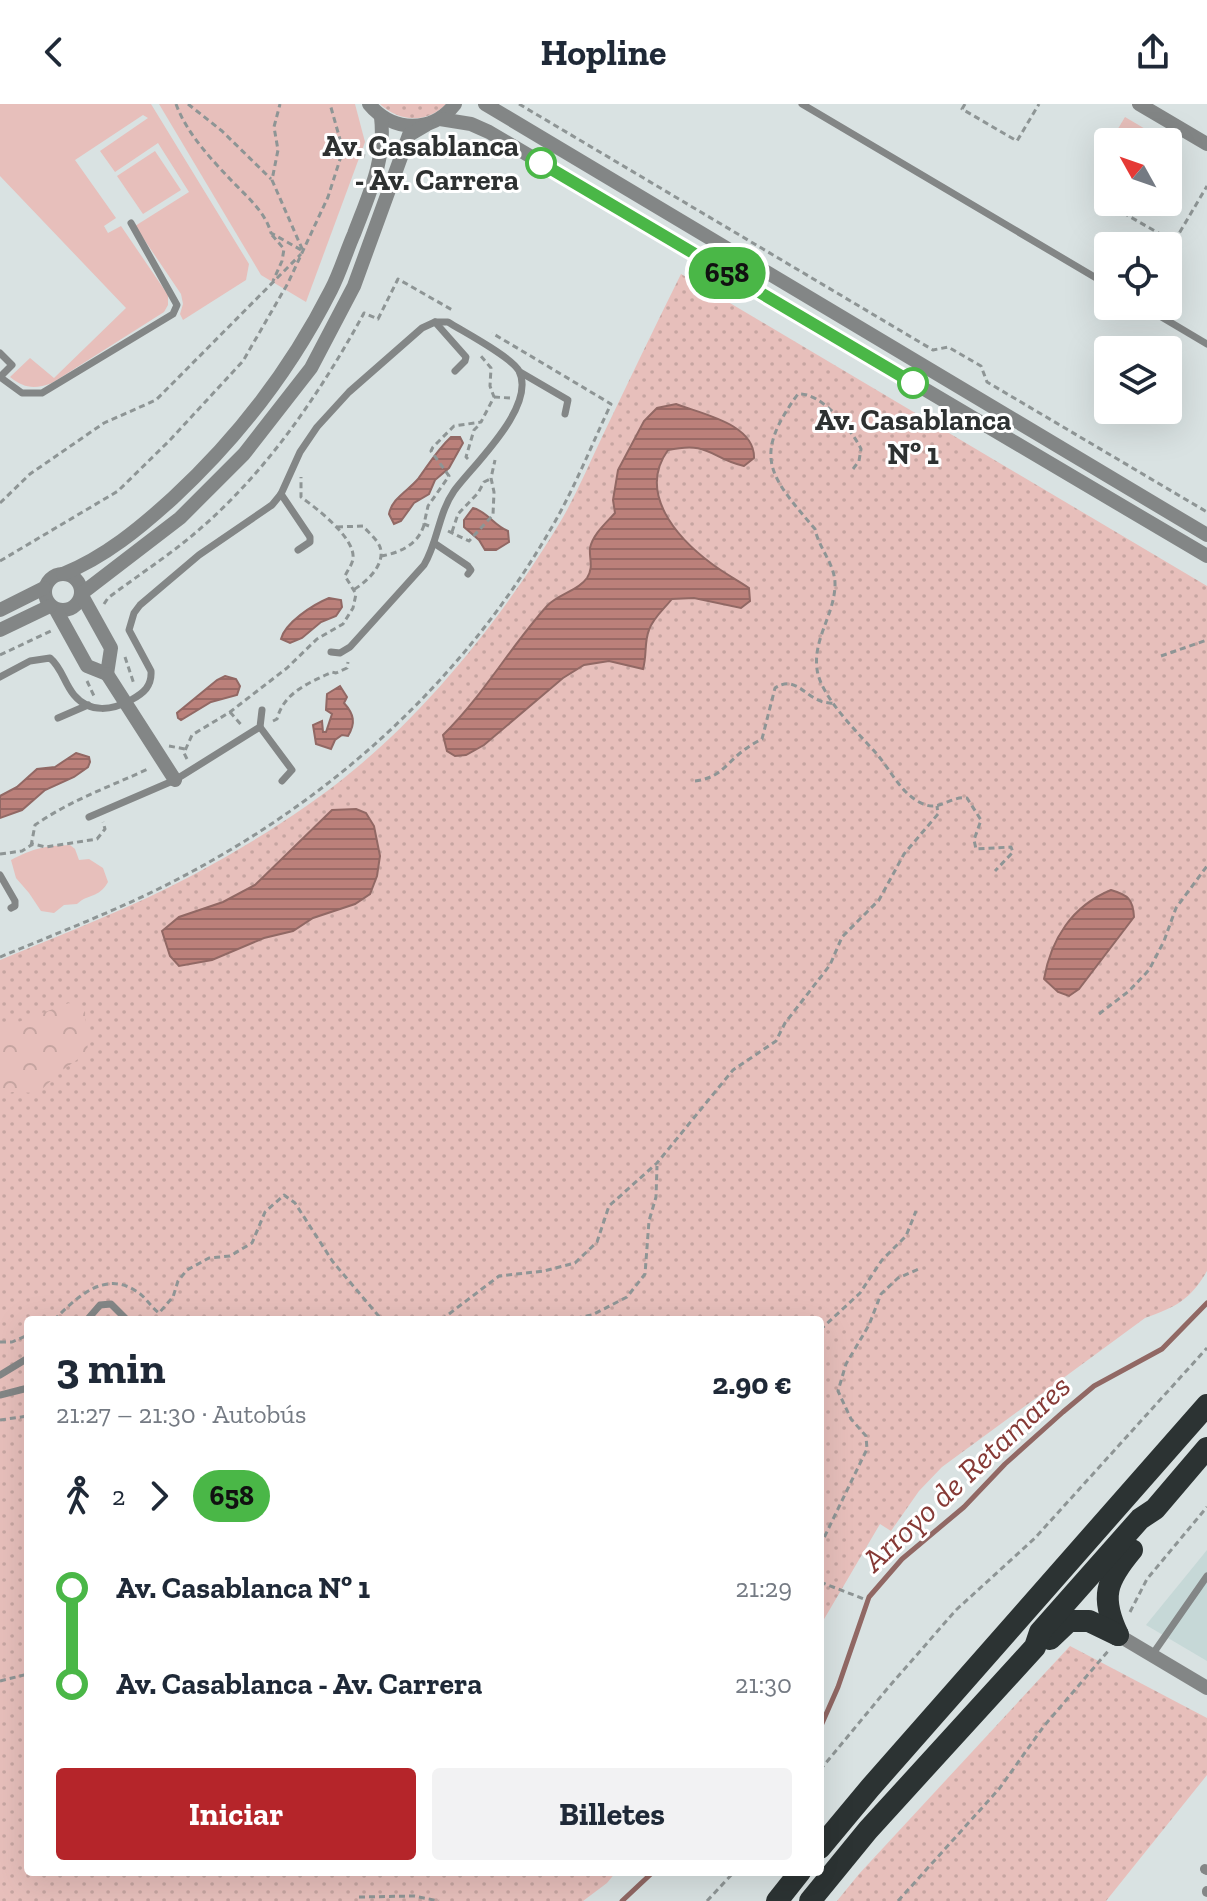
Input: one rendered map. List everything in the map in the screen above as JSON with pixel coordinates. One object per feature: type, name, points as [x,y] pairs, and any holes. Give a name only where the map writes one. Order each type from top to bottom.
[{"type":"highway","points":[[824,1843],[1207,1405]]},
{"type":"highway","points":[[1035,1647],[1040,1632],[1140,1519],[1155,1509],[1207,1448]]},
{"type":"highway","points":[[1118,1635],[1105,1599],[1114,1571],[1151,1527],[1155,1509]]},
{"type":"highway","points":[[810,1901],[868,1830],[1035,1647],[1049,1640],[1069,1621],[1089,1621],[1118,1635]]},
{"type":"highway","points":[[777,1901],[797,1876]]},
{"type":"street","points":[[369,104],[381,117],[395,124],[410,127],[433,122],[471,124],[489,132],[1207,556]]},
{"type":"street","points":[[0,630],[53,608],[69,610],[75,606],[81,594],[180,518],[244,454],[311,368],[354,286],[409,135],[433,122],[455,104]]},
{"type":"street","points":[[485,104],[1207,535]]},
{"type":"street","points":[[1139,104],[1207,144]]},
{"type":"street","points":[[0,610],[44,588],[51,577],[86,564],[144,524],[234,437],[272,389],[332,289],[380,160],[384,140],[381,117]]},
{"type":"street","points":[[63,574],[78,582],[81,594],[111,648],[107,674]]},
{"type":"street","points":[[44,588],[44,595],[87,666],[107,674],[175,780]]},
{"type":"street","points":[[1118,1635],[1207,1688]]},
{"type":"lane","points":[[802,104],[1094,277]]},
{"type":"lane","points":[[0,353],[12,365],[0,377],[22,393],[42,393],[173,314],[177,305],[131,223]]},
{"type":"lane","points":[[1167,320],[1207,344]]},
{"type":"lane","points":[[435,322],[466,357],[455,371]]},
{"type":"lane","points":[[0,677],[30,661],[50,658],[58,665],[74,695],[88,705],[106,710],[125,703],[149,687],[151,671],[129,630],[134,613],[199,555],[272,505],[281,494],[292,465],[317,427],[349,392],[422,328],[435,322],[448,322],[511,362],[520,372],[568,400],[565,414]]},
{"type":"lane","points":[[331,652],[344,653],[424,565],[454,492],[487,454],[518,401],[521,394],[520,372]]},
{"type":"lane","points":[[281,494],[310,537],[310,542],[298,550]]},
{"type":"lane","points":[[434,543],[468,566],[471,570],[468,574]]},
{"type":"lane","points":[[58,718],[88,705]]},
{"type":"lane","points":[[262,710],[260,727],[292,770],[282,781]]},
{"type":"lane","points":[[89,817],[175,780],[260,727]]},
{"type":"lane","points":[[0,875],[15,901],[15,906],[11,908]]},
{"type":"lane","points":[[90,1316],[100,1305],[111,1304],[123,1316]]},
{"type":"lane","points":[[0,1375],[24,1360]]},
{"type":"lane","points":[[0,1395],[24,1389]]},
{"type":"lane","points":[[1152,1655],[1207,1576]]},
{"type":"path","points":[[176,104],[181,120],[268,220],[271,233],[284,249],[271,284]]},
{"type":"path","points":[[188,104],[222,131],[272,180],[303,251]]},
{"type":"path","points":[[272,180],[278,150],[274,127],[280,104]]},
{"type":"path","points":[[0,561],[118,491],[243,361],[288,283],[328,197],[343,150],[330,104]]},
{"type":"path","points":[[519,104],[933,350],[948,347],[981,366],[987,382],[1207,512]]},
{"type":"path","points":[[965,104],[962,109],[1017,141],[1039,104]]},
{"type":"path","points":[[343,150],[380,160]]},
{"type":"path","points":[[1129,216],[1174,242],[1207,186]]},
{"type":"path","points":[[271,233],[303,251]]},
{"type":"path","points":[[0,503],[30,474],[104,423],[156,400],[303,251]]},
{"type":"path","points":[[104,612],[105,600],[184,542],[253,476],[304,413],[334,369],[364,313],[378,319],[398,279],[465,318]]},
{"type":"path","points":[[0,957],[120,907],[191,872],[273,823],[350,768],[409,713],[468,648],[505,601],[558,517],[611,404],[491,333]]},
{"type":"path","points":[[448,474],[431,451],[454,426],[481,422],[494,397],[490,386],[491,368],[467,340],[470,336]]},
{"type":"path","points":[[853,469],[859,461],[861,449],[850,428],[819,401],[798,394],[771,440],[772,467],[784,490],[815,529],[817,540],[834,572],[835,587],[831,609],[821,629],[817,670],[827,694],[847,724],[878,754],[903,789],[926,805],[937,806],[955,798],[967,798],[981,820],[974,840],[976,849],[1011,847],[1013,852],[995,871]]},
{"type":"path","points":[[494,397],[518,401]]},
{"type":"path","points":[[438,529],[469,541],[491,520],[494,504],[491,478],[495,460],[487,454]]},
{"type":"path","points":[[452,532],[458,514],[484,482],[491,478]]},
{"type":"path","points":[[193,769],[184,753],[192,735],[230,712],[327,632],[343,624],[356,601],[356,594],[345,576],[353,561],[352,550],[337,527],[301,497]]},
{"type":"path","points":[[381,556],[399,553],[422,532],[424,524]]},
{"type":"path","points":[[337,527],[363,526],[380,544],[381,556],[367,582],[352,590]]},
{"type":"path","points":[[1161,656],[1207,640]]},
{"type":"path","points":[[260,727],[277,719],[285,699],[303,686],[347,668],[356,653],[350,647]]},
{"type":"path","points":[[122,653],[139,695]]},
{"type":"path","points":[[695,781],[706,780],[725,769],[739,754],[762,739],[775,688],[783,682],[791,683],[823,702],[836,704]]},
{"type":"path","points":[[230,712],[249,733]]},
{"type":"path","points":[[31,846],[35,825],[57,810],[148,769]]},
{"type":"path","points":[[446,1316],[499,1276],[544,1271],[575,1263],[597,1242],[609,1206],[657,1163],[733,1070],[776,1041],[785,1023],[830,965],[842,937],[879,900],[904,854],[938,814],[937,806]]},
{"type":"path","points":[[0,854],[22,851],[31,846],[46,847],[97,839],[105,829],[100,813]]},
{"type":"path","points":[[1099,1014],[1129,991],[1149,970],[1176,908],[1207,866]]},
{"type":"path","points":[[587,1316],[627,1297],[645,1274],[649,1221],[656,1197],[657,1163]]},
{"type":"path","points":[[159,1316],[187,1270],[209,1258],[230,1256],[252,1243],[265,1212],[284,1195],[295,1203],[349,1284],[378,1316]]},
{"type":"path","points":[[824,1326],[860,1293],[882,1260],[906,1236],[916,1211]]},
{"type":"path","points":[[824,1538],[867,1449],[866,1436],[851,1419],[838,1391],[846,1364],[869,1325],[881,1294],[898,1278],[919,1269]]},
{"type":"path","points":[[58,1316],[71,1302],[98,1284],[115,1283],[141,1294],[159,1313]]},
{"type":"path","points":[[0,1342],[12,1342],[24,1337]]},
{"type":"path","points":[[824,1765],[956,1610],[1035,1538],[1207,1348]]},
{"type":"path","points":[[0,1420],[24,1417]]},
{"type":"path","points":[[898,1901],[999,1789],[1044,1726],[1105,1655],[1147,1579],[1207,1507]]},
{"type":"path","points":[[824,1584],[864,1599]]},
{"type":"path","points":[[0,1681],[24,1675]]},
{"type":"path","points":[[707,1901],[730,1876]]},
{"type":"path","points":[[359,1897],[414,1896],[439,1901]]},
{"type":"shaded area","points":[[676,404],[725,422],[746,437],[752,446],[754,458],[744,466],[702,449],[668,450],[657,482],[659,498],[675,528],[699,553],[749,588],[750,601],[741,608],[694,598],[672,599],[651,626],[643,669],[609,661],[584,665],[563,678],[484,745],[466,755],[455,756],[447,751],[443,735],[534,622],[552,602],[587,578],[591,567],[592,543],[615,513],[613,500],[618,470],[644,421],[657,408]]},
{"type":"shaded area","points":[[451,437],[460,437],[463,443],[449,468],[435,480],[429,494],[414,503],[401,521],[394,524],[389,514],[393,503],[418,479]]},
{"type":"shaded area","points":[[473,508],[508,531],[509,542],[496,550],[485,550],[464,527],[464,520]]},
{"type":"shaded area","points":[[329,598],[341,600],[342,607],[336,616],[321,622],[302,638],[290,643],[281,639],[300,615]]},
{"type":"shaded area","points":[[225,676],[236,679],[240,686],[237,695],[211,702],[181,720],[178,718],[177,713]]},
{"type":"shaded area","points":[[340,686],[347,697],[344,703],[353,723],[348,736],[342,735],[335,740],[331,749],[316,744],[313,725],[322,721],[323,732],[326,732],[332,714],[326,710],[327,694]]},
{"type":"shaded area","points":[[76,753],[89,757],[88,767],[45,790],[22,810],[0,818],[0,796],[17,787],[37,769],[55,767]]},
{"type":"shaded area","points":[[356,809],[366,813],[374,826],[380,856],[370,894],[355,904],[313,918],[293,931],[264,938],[212,960],[179,966],[170,956],[162,931],[179,917],[223,902],[255,885],[332,810]]},
{"type":"shaded area","points":[[1111,890],[1128,899],[1134,917],[1079,989],[1069,996],[1058,992],[1044,979],[1058,937],[1085,905]]},
{"type":"shaded area","points":[[1207,1550],[1207,1661],[1146,1625]]},
{"type":"green space","points":[[0,104],[151,104],[249,264],[246,280],[183,320],[180,314],[183,304],[181,294],[135,226],[189,192],[158,143],[115,172],[100,151],[148,118],[143,115],[75,160],[116,218],[104,226],[108,233],[121,226],[168,295],[168,305],[164,312],[52,383],[30,387],[15,381],[10,377],[30,358],[54,378],[126,308],[0,176]]},
{"type":"green space","points":[[159,104],[355,104],[365,142],[306,302],[261,275]]},
{"type":"green space","points":[[380,104],[446,104],[430,115],[413,118],[396,114]]},
{"type":"green space","points":[[1125,117],[1144,128],[1118,128]]},
{"type":"green space","points":[[155,151],[181,190],[143,214],[117,176]]},
{"type":"green space","points":[[681,274],[1207,586],[1207,1271],[1181,1301],[1145,1318],[942,1467],[919,1491],[891,1531],[880,1524],[824,1619],[824,1316],[24,1316],[24,1876],[613,1876],[583,1901],[0,1901],[0,960],[98,920],[193,875],[297,812],[385,743],[469,653],[519,586],[578,489]]},
{"type":"green space","points":[[70,845],[79,860],[89,859],[103,868],[108,882],[97,894],[77,904],[64,905],[54,913],[41,911],[16,878],[11,860],[39,848]]},
{"type":"green space","points":[[69,1003],[85,1011],[88,1052],[61,1071],[38,1093],[12,1092],[0,1098],[0,1029]]},
{"type":"green space","points":[[1070,1646],[1207,1718],[1207,1775],[1106,1901],[837,1901],[859,1874]]},
{"type":"waterway","name":"Arroyo de Retamares","points":[[824,1719],[869,1597],[902,1559],[964,1507],[1005,1464],[1063,1412],[1094,1386],[1162,1349],[1207,1303]]},
{"type":"waterway","name":"Arroyo de Retamares","points":[[622,1901],[649,1876]]},
{"type":"bus line","name":"658","points":[[541,163],[913,383]]},
{"type":"place","name":"Av. Casablanca - Av. Carrera","points":[[541,163]]},
{"type":"place","name":"Av. Casablanca Nº 1","points":[[913,383]]}]
